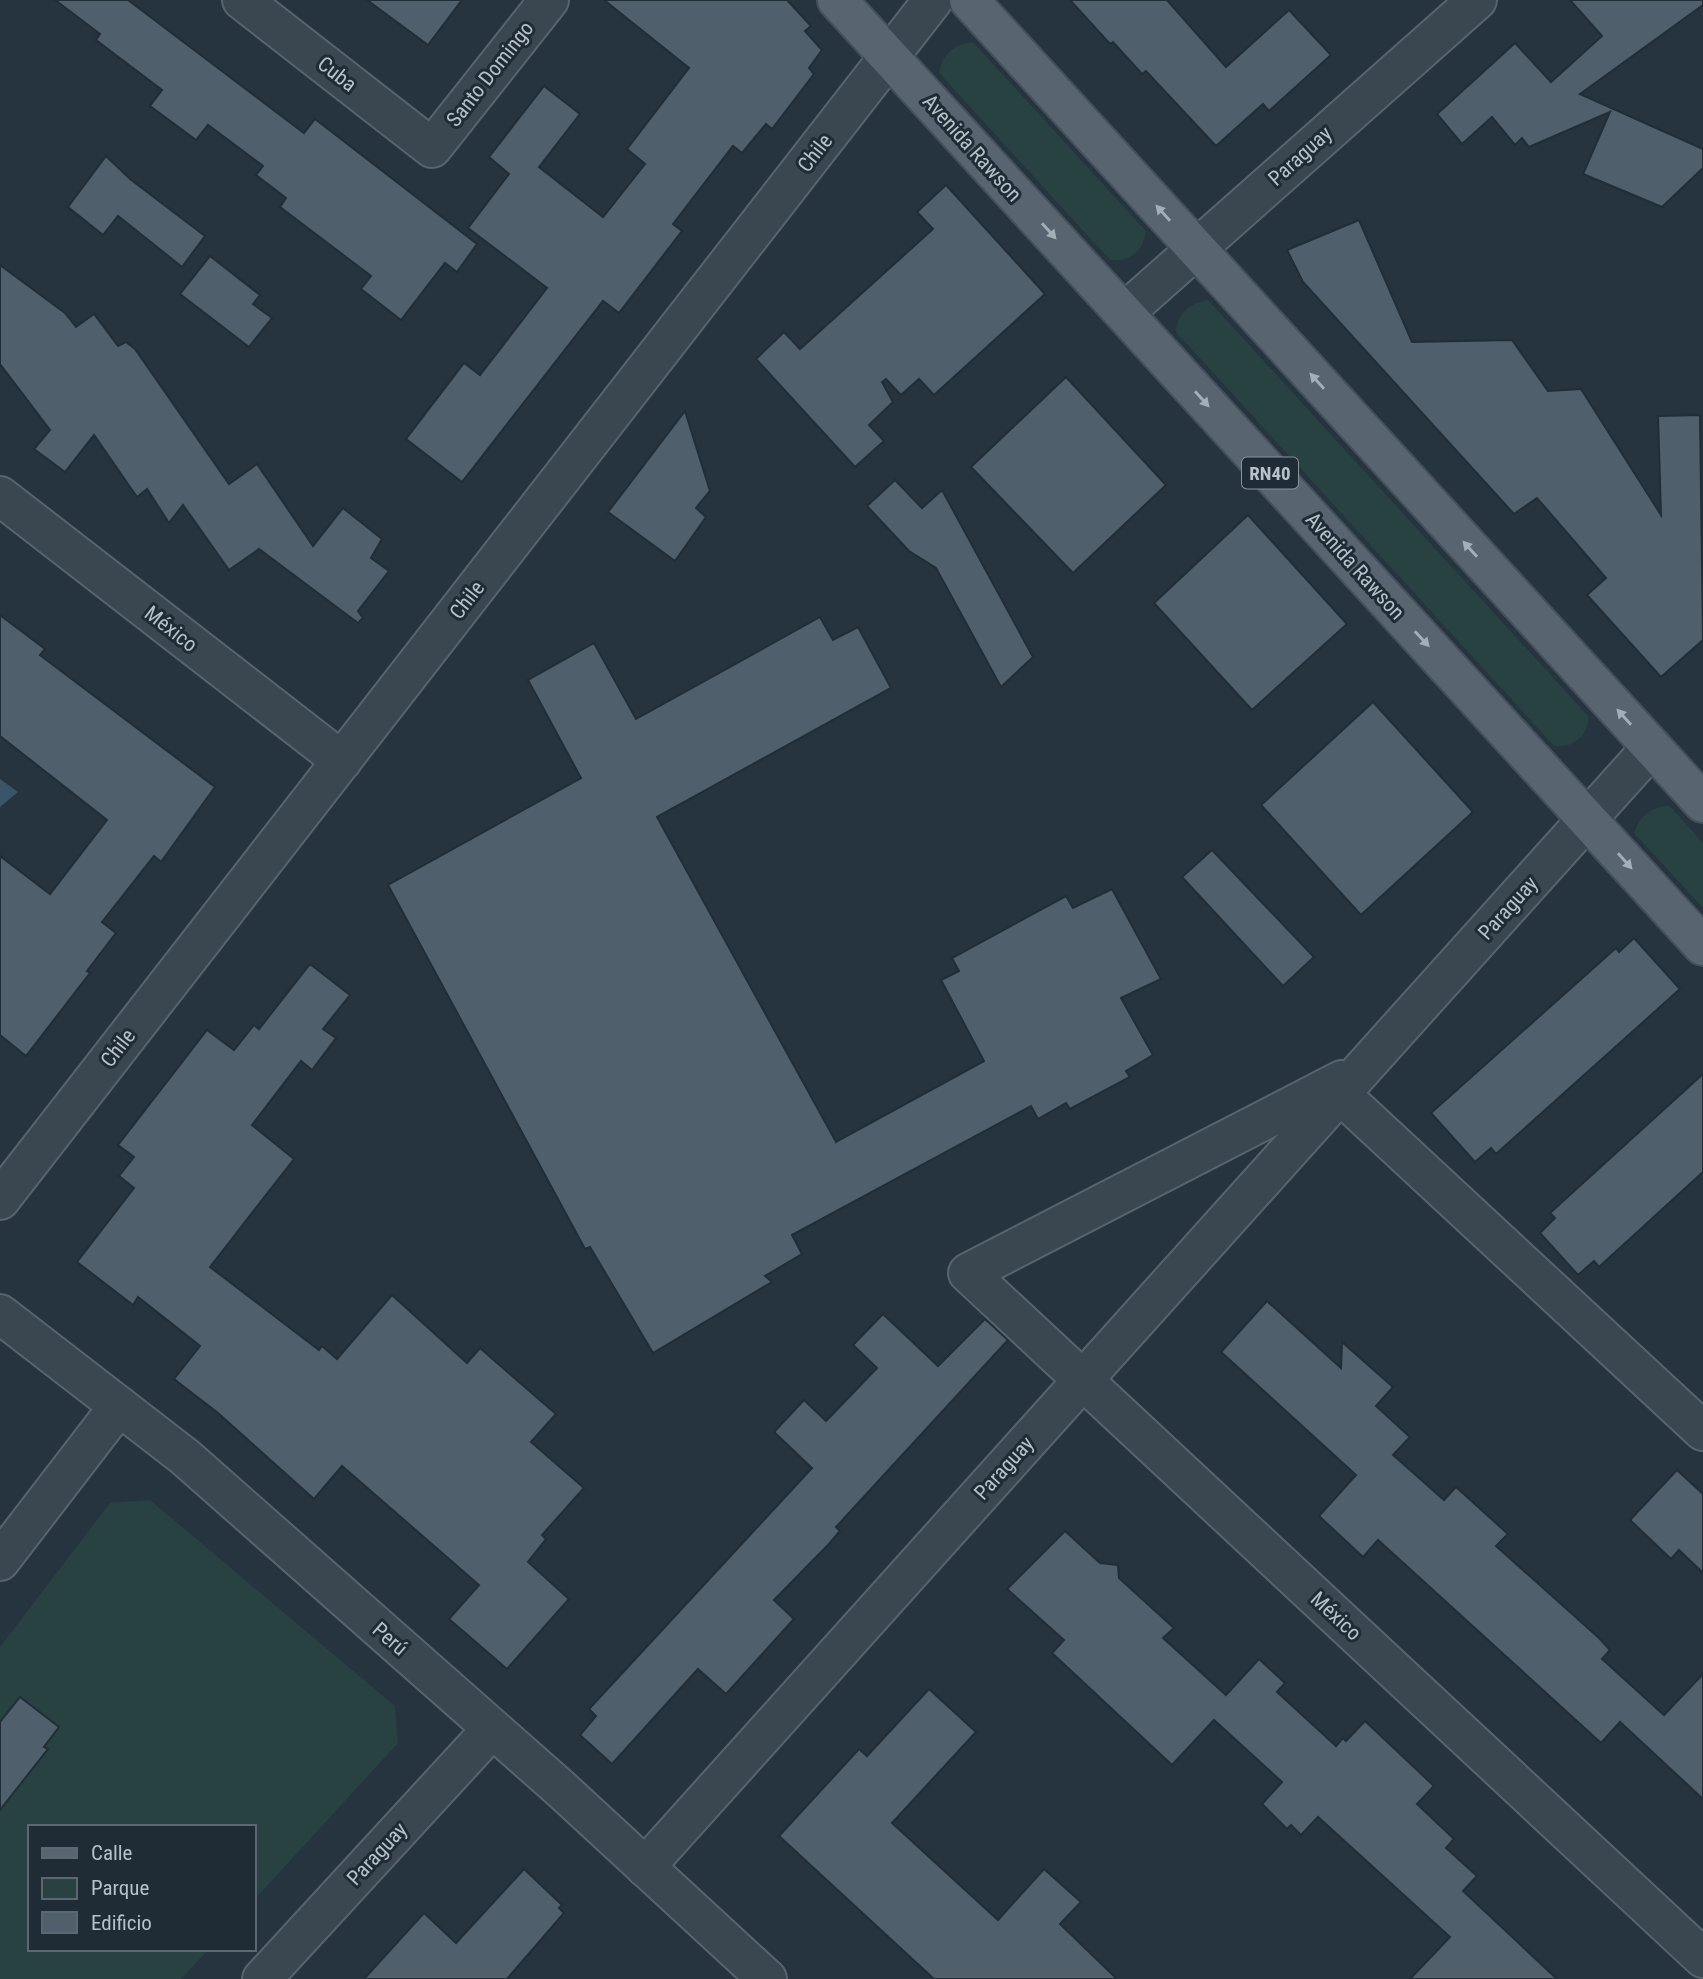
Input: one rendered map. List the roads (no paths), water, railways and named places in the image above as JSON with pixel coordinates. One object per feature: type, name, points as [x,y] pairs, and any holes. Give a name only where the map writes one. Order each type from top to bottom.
[{"type":"main road","name":"Avenida Rawson","points":[[837,0],[1703,946]]},
{"type":"main road","points":[[970,0],[1703,803]]},
{"type":"street","name":"Cuba","points":[[242,0],[432,148]]},
{"type":"street","name":"Santo Domingo","points":[[432,148],[548,0]]},
{"type":"street","name":"Chile","points":[[0,1200],[933,0]]},
{"type":"street","name":"Paraguay","points":[[1124,313],[1477,0]]},
{"type":"street","name":"México","points":[[0,496],[342,761]]},
{"type":"street","name":"Paraguay","points":[[645,1867],[1652,747]]},
{"type":"street","name":"Paraguay","points":[[968,1273],[1352,1081]]},
{"type":"street","points":[[1352,1081],[1703,1431]]},
{"type":"street","name":"México","points":[[968,1273],[1703,1958]]},
{"type":"street","name":"Perú","points":[[0,1314],[185,1457],[492,1729],[767,1979]]},
{"type":"street","points":[[0,1561],[120,1406]]},
{"type":"street","name":"Paraguay","points":[[262,1979],[492,1729]]},
{"type":"water","points":[[0,779],[18,792],[0,807]]}]
